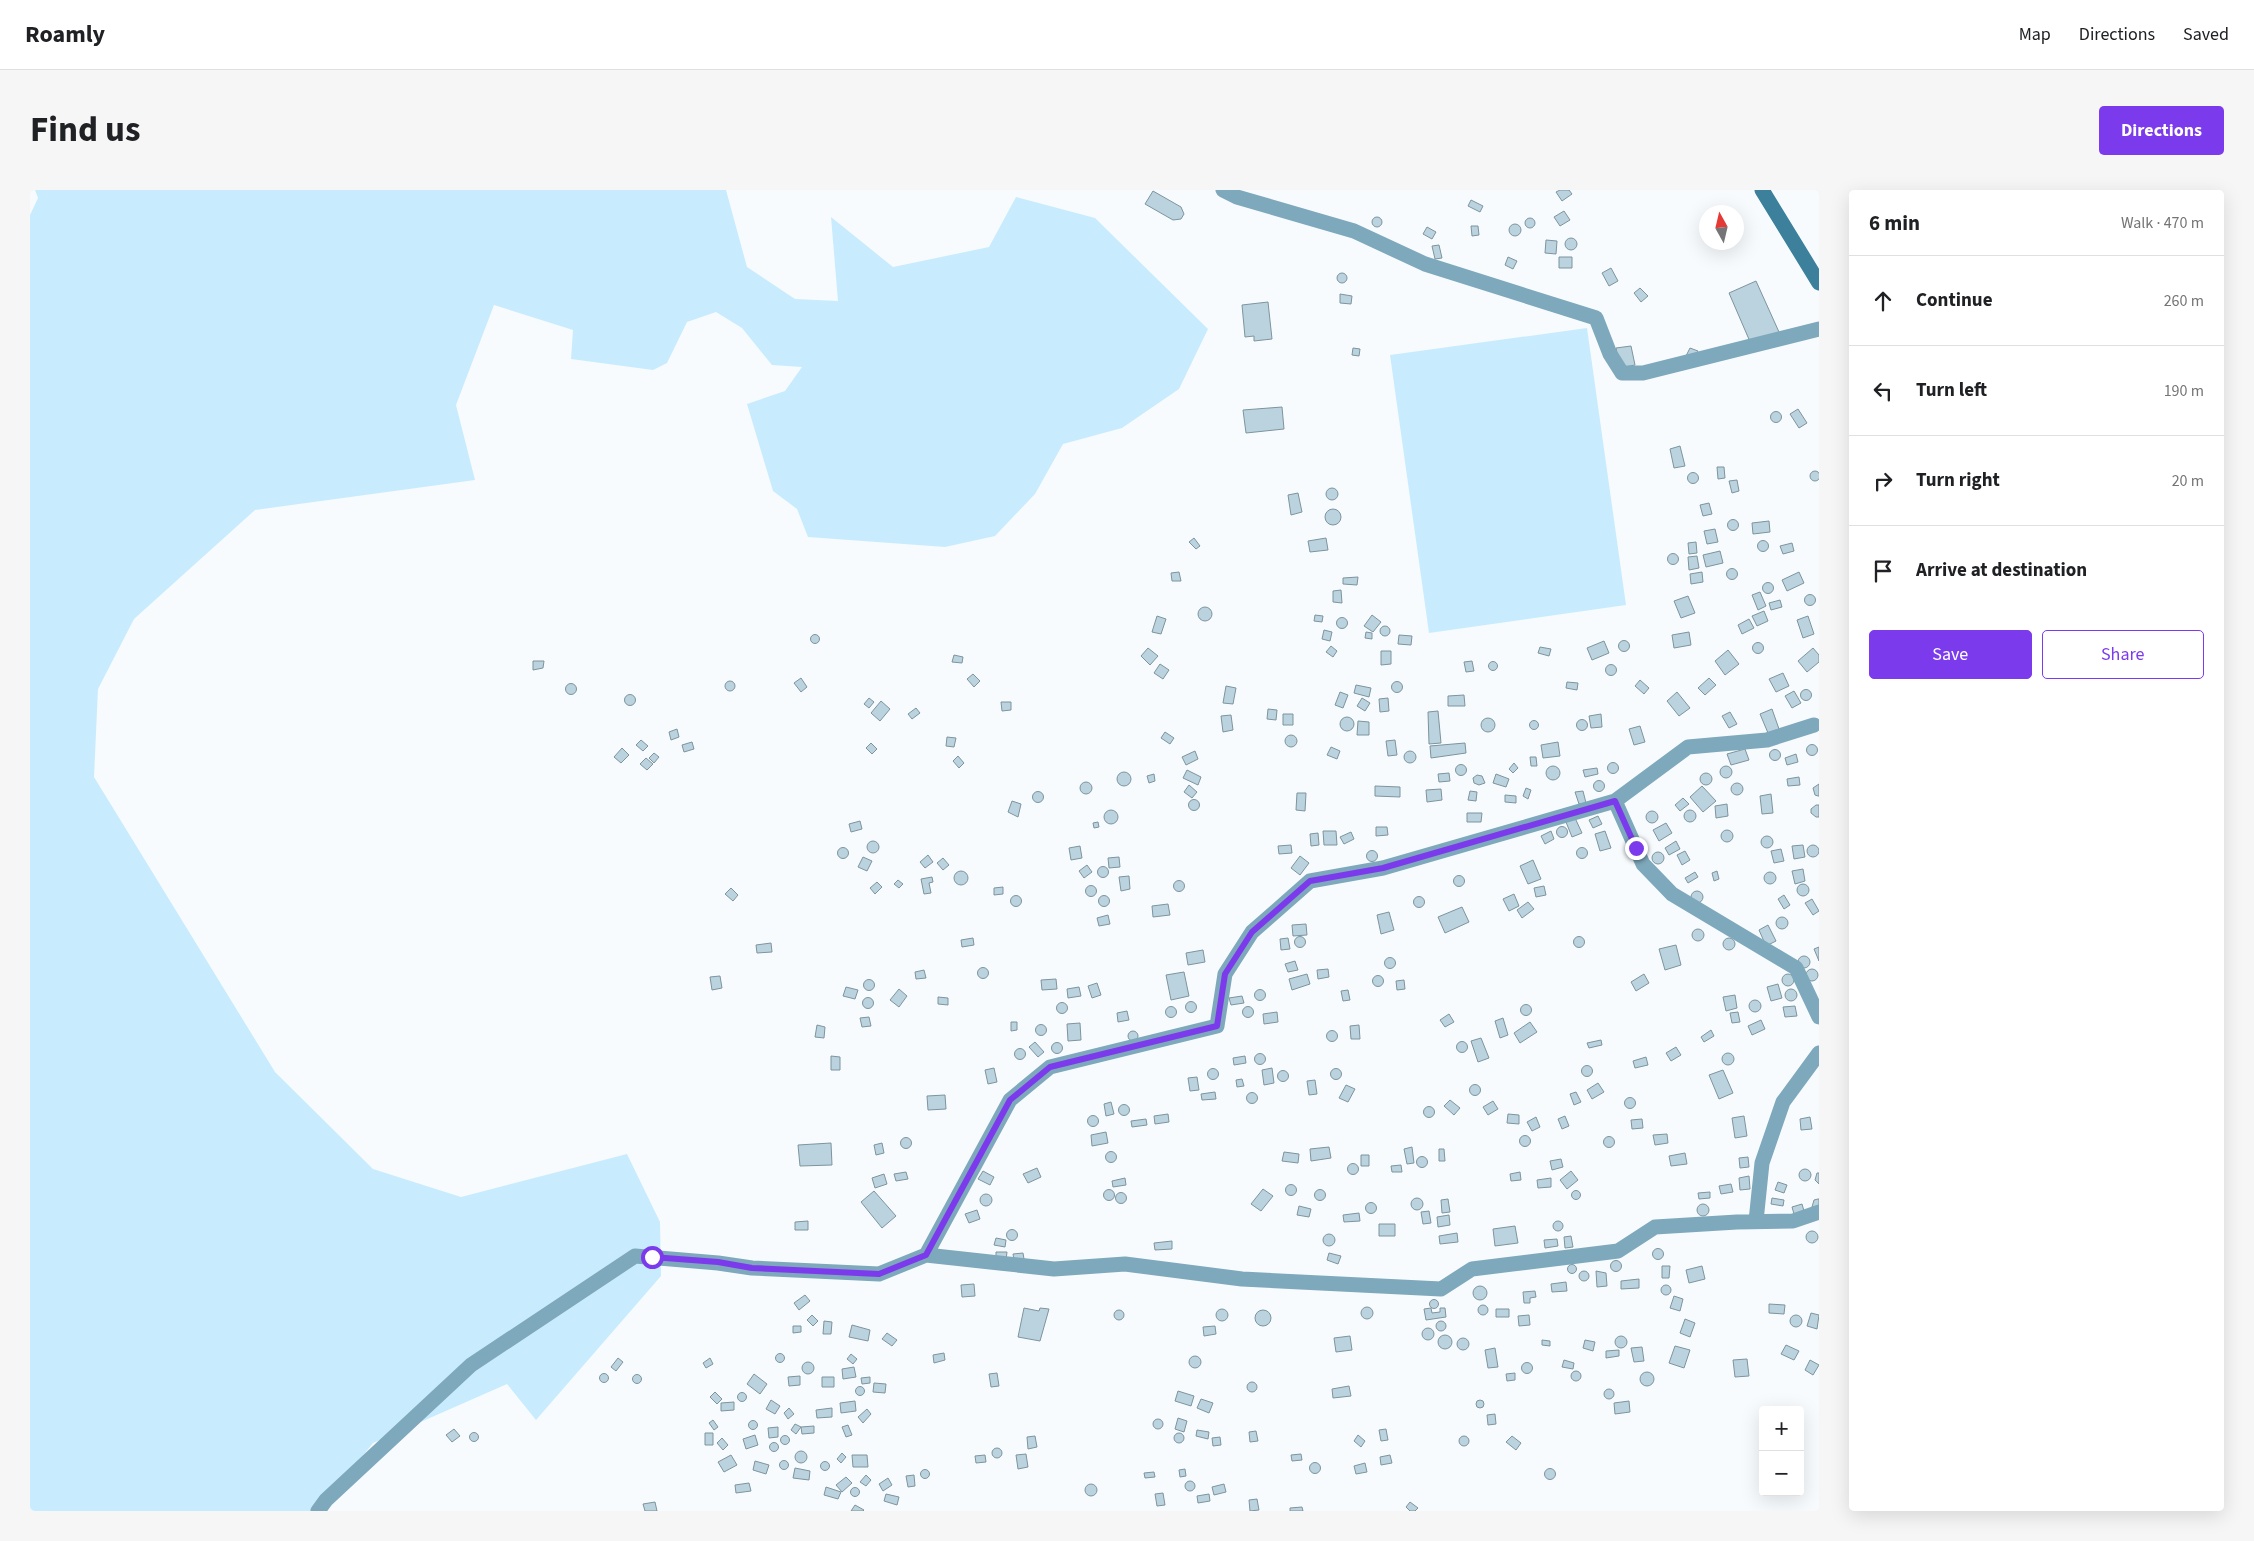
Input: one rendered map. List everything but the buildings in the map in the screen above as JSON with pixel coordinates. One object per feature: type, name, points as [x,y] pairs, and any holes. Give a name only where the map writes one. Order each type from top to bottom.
[{"type":"street","points":[[1223,190],[1237,197],[1354,232],[1425,264],[1596,318],[1610,354],[1622,373],[1643,373],[1819,329]]},
{"type":"street","points":[[1762,190],[1819,283]]},
{"type":"street","points":[[926,1255],[1010,1100],[1050,1067],[1217,1026],[1225,974],[1252,932],[1310,881],[1383,868],[1615,801],[1688,747],[1767,740],[1817,727]]},
{"type":"street","points":[[1615,801],[1642,864],[1672,894],[1796,968],[1819,1017]]},
{"type":"street","points":[[1756,1221],[1762,1163],[1783,1102],[1819,1053]]},
{"type":"street","points":[[318,1511],[326,1500],[471,1365],[635,1256],[718,1262],[752,1268],[879,1274],[926,1255],[1054,1269],[1125,1264],[1242,1279],[1441,1289],[1472,1269],[1618,1251],[1656,1228],[1756,1221],[1793,1221],[1819,1212]]},
{"type":"shaded area","points":[[35,190],[726,190],[747,267],[795,299],[838,301],[831,217],[893,267],[989,247],[1016,197],[1095,218],[1208,329],[1179,389],[1122,428],[1063,444],[1035,494],[995,536],[945,547],[808,537],[797,509],[773,491],[747,404],[785,391],[802,367],[772,365],[742,328],[716,312],[687,322],[667,363],[653,370],[571,359],[573,330],[494,305],[456,405],[475,480],[255,510],[134,619],[98,689],[94,777],[275,1072],[373,1169],[461,1197],[627,1154],[660,1222],[661,1276],[536,1420],[507,1384],[373,1443],[319,1511],[30,1511],[30,215],[38,198]]},
{"type":"shaded area","points":[[1587,328],[1626,605],[1429,633],[1390,355]]},
{"type":"route","points":[[652,1257],[718,1262],[752,1268],[879,1274],[926,1255],[1010,1100],[1050,1067],[1217,1026],[1225,974],[1252,932],[1310,881],[1383,868],[1615,801],[1636,848]]}]
